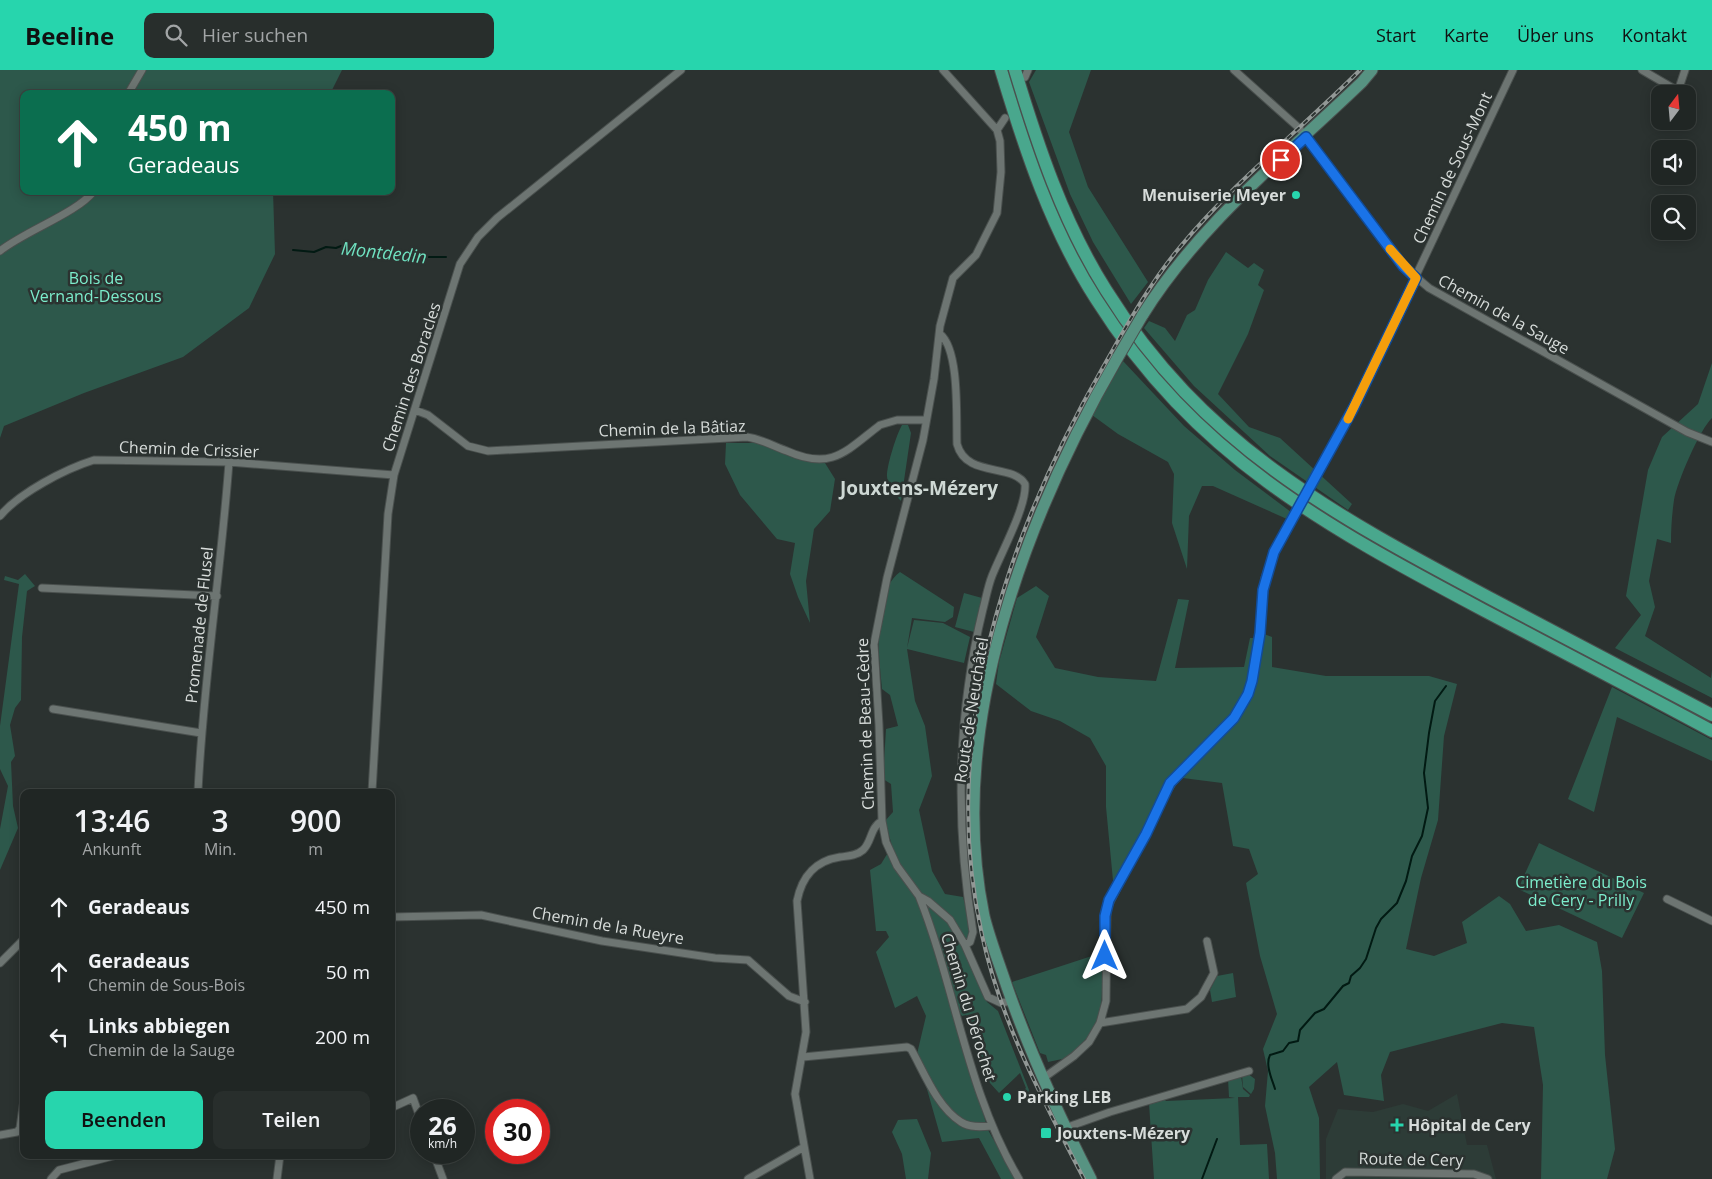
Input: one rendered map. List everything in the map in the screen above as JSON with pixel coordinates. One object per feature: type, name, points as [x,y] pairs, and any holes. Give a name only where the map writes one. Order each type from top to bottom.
[{"type":"highway","points":[[1001,70],[1036,179],[1058,231],[1084,280],[1141,363],[1167,394],[1210,437],[1265,481],[1350,537],[1712,731]]},
{"type":"highway","points":[[1023,72],[1049,174],[1068,219],[1095,272],[1151,355],[1212,420],[1266,466],[1357,526],[1712,715]]},
{"type":"main road","name":"Route de Neuchâtel","points":[[1091,1179],[1042,1079],[1011,1001],[985,918],[976,860],[975,789],[985,708],[999,636],[1028,541],[1072,441],[1142,316],[1174,270],[1209,227],[1306,137],[1372,70]]},
{"type":"street","points":[[130,90],[142,70]]},
{"type":"street","name":"Chemin des Boracles","points":[[372,789],[388,514],[394,476],[460,264],[478,238],[497,218],[681,70]]},
{"type":"street","points":[[944,70],[997,130],[1005,118]]},
{"type":"street","name":"Chemin de la Sauge","points":[[1234,70],[1296,125],[1403,266],[1416,278],[1429,288],[1661,417],[1712,442]]},
{"type":"street","name":"Chemin de Sous-Mont","points":[[1042,1079],[1051,1075],[1089,1042],[1100,1023],[1106,1001],[1105,916],[1109,900],[1146,834],[1170,783],[1234,718],[1248,694],[1260,633],[1265,578],[1274,552],[1354,407],[1513,70]]},
{"type":"street","points":[[1642,70],[1678,91],[1685,70]]},
{"type":"street","name":"Chemin de Beau-Cèdre","points":[[997,130],[1000,141],[1001,172],[997,213],[976,255],[953,278],[937,340],[934,379],[926,420],[874,636],[882,821],[886,842],[897,866],[918,896],[928,901],[946,916],[965,945],[988,996],[1001,1003],[1011,1001]]},
{"type":"street","points":[[0,251],[24,234],[83,202],[90,195]]},
{"type":"street","points":[[940,334],[946,339],[952,356],[957,444],[961,455],[974,464],[1022,480],[1026,491],[989,585],[977,633],[965,708],[961,790],[962,850],[972,932],[970,942],[965,945]]},
{"type":"street","name":"Chemin de la Bâtiaz","points":[[415,410],[428,414],[468,446],[488,450],[747,437],[764,441],[800,457],[818,461],[843,453],[880,424],[897,420],[926,420]]},
{"type":"street","name":"Chemin de Crissier","points":[[0,516],[15,501],[76,466],[94,460],[230,462],[394,476]]},
{"type":"street","name":"Promenade de Flusel","points":[[198,789],[201,733],[230,462]]},
{"type":"street","points":[[42,588],[217,596]]},
{"type":"street","points":[[53,709],[201,733]]},
{"type":"street","points":[[810,1179],[796,1094],[804,1057],[806,1032],[797,901],[804,877],[816,865],[829,859],[852,856],[865,849],[875,827],[882,821]]},
{"type":"street","name":"Chemin du Dérochet","points":[[918,896],[928,920],[991,1126],[1019,1179]]},
{"type":"street","points":[[1667,899],[1712,921]]},
{"type":"street","points":[[928,920],[936,914],[946,916]]},
{"type":"street","name":"Chemin de la Rueyre","points":[[395,917],[481,915],[610,942],[715,958],[748,960],[789,996],[805,1002]]},
{"type":"street","points":[[1100,1023],[1187,1009],[1201,998],[1214,973],[1207,941]]},
{"type":"street","points":[[0,963],[20,943]]},
{"type":"street","points":[[804,1057],[907,1047],[911,1049],[943,1104],[960,1122],[976,1127],[991,1126]]},
{"type":"street","points":[[1065,1128],[1110,1112],[1249,1070]]},
{"type":"street","points":[[395,1106],[410,1100]]},
{"type":"street","points":[[0,1135],[17,1132],[20,1128]]},
{"type":"street","points":[[748,1179],[804,1147]]},
{"type":"street","points":[[51,1179],[58,1170],[101,1159]]},
{"type":"street","points":[[277,1179],[280,1159]]},
{"type":"street","points":[[437,1164],[443,1179]]},
{"type":"street","name":"Route de Cery","points":[[1336,1179],[1345,1172],[1391,1172],[1474,1174],[1488,1179]]},
{"type":"shaded area","name":"Hôpital de Cery","points":[[1457,1094],[1467,1145],[1487,1145],[1496,1179],[1326,1179],[1326,1139],[1338,1109],[1373,1112],[1403,1104],[1428,1111]]},
{"type":"green space","name":"Bois de Vernand-Dessous","points":[[0,70],[342,70],[332,90],[20,90],[20,195],[273,195],[275,254],[249,308],[183,357],[84,393],[4,426],[0,438]]},
{"type":"green space","points":[[1036,70],[1091,70],[1069,132],[1088,187],[1148,282],[1131,304],[1093,242],[1070,194],[1029,82]]},
{"type":"green space","points":[[1226,252],[1248,268],[1254,263],[1264,270],[1258,285],[1264,290],[1248,334],[1218,394],[1249,427],[1280,438],[1352,504],[1348,510],[1270,456],[1194,386],[1144,328],[1149,321],[1165,328],[1175,341],[1187,315],[1195,310],[1208,280]]},
{"type":"green space","points":[[1123,361],[1184,426],[1235,470],[1291,512],[1287,519],[1213,486],[1202,486],[1189,516],[1187,569],[1172,523],[1174,474],[1168,462],[1118,434],[1092,415]]},
{"type":"green space","points":[[1712,363],[1712,418],[1695,444],[1676,492],[1671,526],[1671,543],[1657,539],[1649,581],[1655,607],[1645,636],[1711,678],[1712,670],[1712,698],[1615,648],[1641,615],[1626,596],[1648,470],[1662,437],[1698,404]]},
{"type":"green space","points":[[902,425],[908,425],[911,433],[901,501],[889,485],[887,474],[893,449]]},
{"type":"green space","points":[[726,443],[773,443],[825,463],[835,479],[830,511],[814,529],[806,581],[810,623],[790,574],[795,543],[777,539],[740,495],[725,464]]},
{"type":"green space","points":[[900,572],[954,607],[953,617],[945,622],[912,618],[907,648],[914,620],[943,623],[970,637],[964,663],[907,649],[915,701],[925,726],[932,776],[919,810],[932,871],[945,894],[963,897],[971,926],[965,945],[974,975],[987,1002],[998,1011],[1029,1090],[1028,1093],[1024,1090],[1026,1088],[1020,1073],[999,1093],[990,1083],[966,1015],[962,1016],[959,1012],[945,960],[939,961],[988,1130],[1016,1179],[1001,1179],[979,1138],[942,1142],[917,1054],[926,1016],[917,996],[895,1008],[876,952],[889,937],[886,931],[876,931],[870,870],[881,864],[892,846],[885,821],[893,812],[891,784],[883,779],[886,729],[898,726],[890,695],[882,689],[878,643],[880,610],[890,582]]},
{"type":"green space","points":[[25,574],[35,586],[27,591],[22,637],[21,700],[15,708],[10,725],[15,756],[11,762],[13,806],[18,828],[0,870],[0,829],[8,786],[0,769],[0,726],[19,584],[4,580],[5,576],[18,580]]},
{"type":"green space","points":[[1036,586],[1049,596],[1036,637],[1055,668],[1098,677],[1156,681],[1178,599],[1189,600],[1175,668],[1244,667],[1250,638],[1257,638],[1258,660],[1264,634],[1272,637],[1272,667],[1326,676],[1429,676],[1457,684],[1444,736],[1438,820],[1421,878],[1406,949],[1434,956],[1467,943],[1462,922],[1499,896],[1510,904],[1526,931],[1559,925],[1597,942],[1602,971],[1605,1055],[1615,1149],[1607,1179],[1541,1179],[1543,1085],[1534,1027],[1502,1023],[1390,1052],[1381,1075],[1384,1101],[1344,1095],[1337,1062],[1309,1087],[1319,1118],[1320,1179],[1277,1179],[1275,1153],[1265,1106],[1268,1071],[1263,1049],[1277,1014],[1260,956],[1246,883],[1258,874],[1249,849],[1233,846],[1222,783],[1175,777],[1114,891],[1106,807],[1106,766],[1090,738],[1060,721],[1031,711],[996,684],[999,662],[1017,598]]},
{"type":"green space","points":[[964,593],[982,598],[974,632],[955,627]]},
{"type":"green space","points":[[1612,687],[1712,740],[1712,761],[1617,717],[1594,812],[1568,799]]},
{"type":"green space","name":"Cimetière du Bois de Cery - Prilly","points":[[1539,843],[1644,893],[1622,938],[1518,889]]},
{"type":"green space","points":[[1095,955],[1103,966],[1101,1014],[1090,1035],[1067,1058],[1048,1062],[1046,1055],[1040,1053],[1012,982]]},
{"type":"green space","points":[[1233,973],[1236,997],[1212,1002],[1210,990],[1217,976]]},
{"type":"green space","points":[[1248,1074],[1255,1079],[1254,1089],[1251,1094],[1243,1087],[1242,1075]]},
{"type":"green space","points":[[1241,1076],[1243,1089],[1250,1095],[1249,1097],[1238,1097],[1240,1145],[1267,1144],[1269,1179],[1154,1179],[1149,1103],[1163,1098],[1166,1101],[1235,1098],[1229,1097],[1228,1079]]},
{"type":"green space","points":[[917,1119],[931,1153],[928,1179],[906,1179],[902,1154],[892,1132],[898,1120]]},
{"type":"waterway","name":"Montdedin","points":[[293,250],[314,252],[326,247],[336,248],[341,246],[371,251],[409,252],[422,257],[446,257]]},
{"type":"waterway","points":[[1275,1089],[1268,1063],[1270,1055],[1283,1051],[1289,1043],[1298,1041],[1300,1030],[1315,1013],[1324,1009],[1343,986],[1349,983],[1351,976],[1366,959],[1376,928],[1381,919],[1397,903],[1406,881],[1412,856],[1422,836],[1428,808],[1424,773],[1429,733],[1435,701],[1446,686]]},
{"type":"waterway","points":[[1202,1179],[1217,1139]]},
{"type":"railway","points":[[1084,1179],[1039,1090],[1012,1030],[990,968],[982,935],[971,861],[969,788],[975,714],[989,642],[1010,571],[1036,501],[1067,434],[1102,369],[1148,291],[1180,247],[1223,200],[1360,70]]},
{"type":"slow traffic","points":[[1348,419],[1416,278],[1403,266],[1390,249]]},
{"type":"place","name":"Menuiserie Meyer","points":[[1296,195]]},
{"type":"place","name":"Parking LEB","points":[[1007,1097]]},
{"type":"place","name":"Hôpital de Cery","points":[[1397,1125]]},
{"type":"place","name":"Jouxtens-Mézery","points":[[1046,1133]]},
{"type":"district","name":"Jouxtens-Mézery","points":[[919,488]]},
{"type":"route","points":[[1105,956],[1105,916],[1109,900],[1146,834],[1170,783],[1234,718],[1248,694],[1260,633],[1265,578],[1274,552],[1354,407],[1416,278],[1403,266],[1306,137],[1281,160]]}]
